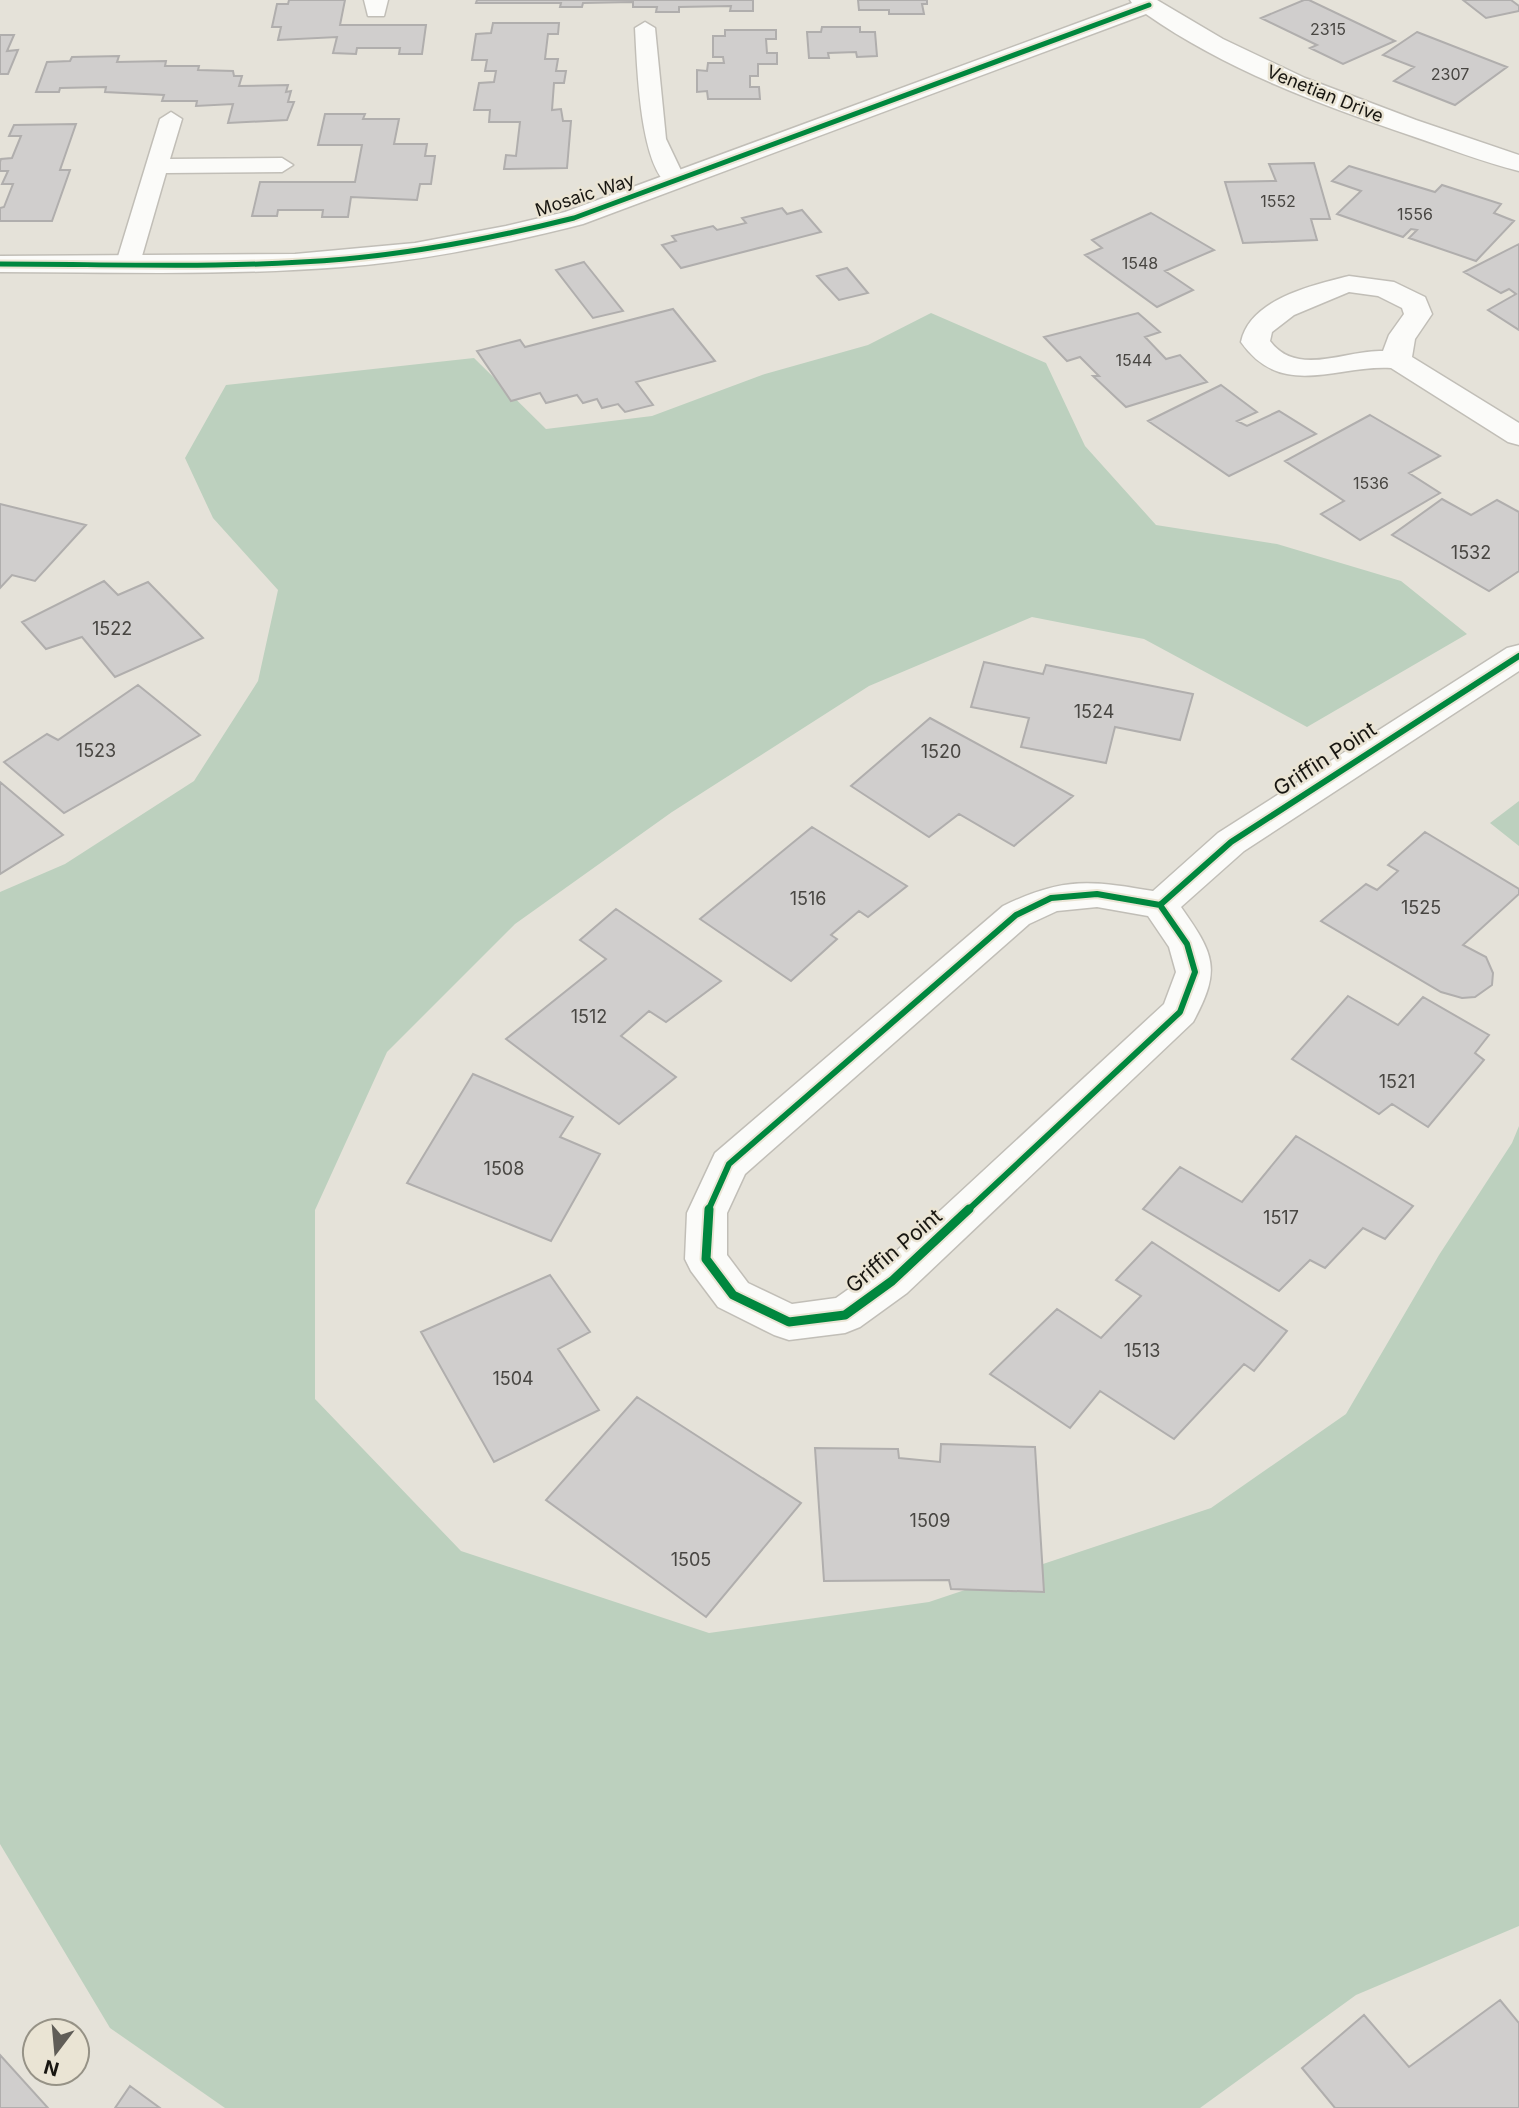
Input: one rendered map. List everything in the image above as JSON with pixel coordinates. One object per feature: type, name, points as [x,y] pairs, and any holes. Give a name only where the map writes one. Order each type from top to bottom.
[{"type":"street","name":"Venetian Drive","points":[[1146,3],[1200,37],[1275,76],[1371,114],[1515,156]]},
{"type":"street","name":"Mosaic Way","points":[[0,264],[286,261],[391,254],[478,241],[574,218],[1146,3]]},
{"type":"street","points":[[1396,360],[1398,343],[1418,314],[1415,303],[1384,288],[1349,284],[1329,288],[1270,317],[1257,327],[1255,338],[1260,349],[1272,358],[1310,369],[1368,359],[1396,360],[1519,436]]},
{"type":"street","name":"Griffin Point","points":[[1160,905],[1231,842],[1519,656]]},
{"type":"street","name":"Griffin Point","points":[[1097,894],[1160,905],[1188,944],[1195,972],[1180,1012],[892,1281],[845,1315],[789,1322],[733,1295],[706,1259],[707,1213],[729,1164],[1016,915],[1051,898],[1097,894]]},
{"type":"lane","points":[[645,28],[655,139],[676,181]]},
{"type":"lane","points":[[128,263],[171,119]]},
{"type":"lane","points":[[157,166],[282,164]]},
{"type":"green space","points":[[931,313],[1046,363],[1085,446],[1156,525],[1277,544],[1401,581],[1467,634],[1307,727],[1144,639],[1032,617],[869,686],[672,812],[515,924],[387,1052],[315,1210],[315,1399],[461,1551],[709,1633],[929,1602],[1211,1508],[1346,1414],[1439,1255],[1512,1143],[1519,1126],[1519,1926],[1356,1995],[1200,2108],[225,2108],[110,2028],[0,1844],[0,892],[65,864],[194,781],[258,681],[278,590],[213,518],[185,458],[226,385],[474,358],[546,429],[652,416],[765,374],[868,345]]},
{"type":"green space","points":[[1519,801],[1519,846],[1490,823]]},
{"type":"building","points":[[289,0],[345,0],[340,25],[426,25],[422,54],[399,54],[400,48],[357,48],[356,54],[333,53],[337,37],[278,40],[281,27],[272,27],[277,4],[288,4]]},
{"type":"building","points":[[477,0],[753,0],[753,11],[730,11],[731,6],[679,7],[679,12],[656,12],[657,7],[633,7],[633,2],[583,3],[582,7],[560,7],[561,3],[476,3]]},
{"type":"building","points":[[858,0],[927,0],[927,4],[922,4],[924,14],[889,14],[889,10],[859,10]]},
{"type":"building","points":[[1304,0],[1395,41],[1343,64],[1310,48],[1317,45],[1261,18]]},
{"type":"building","points":[[1463,0],[1511,0],[1519,6],[1519,11],[1486,18]]},
{"type":"building","points":[[493,23],[559,23],[558,34],[548,34],[545,59],[558,59],[556,71],[566,71],[564,83],[554,83],[552,110],[561,109],[563,121],[571,121],[567,168],[504,169],[506,155],[516,156],[520,122],[489,122],[490,110],[474,110],[479,83],[494,82],[496,71],[485,71],[487,60],[472,60],[476,34],[491,33]]},
{"type":"building","points":[[822,27],[860,27],[860,32],[875,32],[877,56],[857,57],[856,52],[828,53],[829,58],[809,58],[807,32],[821,32]]},
{"type":"building","points":[[725,30],[776,30],[776,39],[766,39],[767,53],[777,53],[777,64],[758,64],[758,76],[750,76],[750,87],[759,87],[760,99],[708,99],[707,91],[697,92],[697,70],[707,71],[708,63],[724,63],[723,57],[713,57],[713,36],[725,36]]},
{"type":"building","points":[[1417,32],[1507,67],[1455,105],[1394,81],[1414,67],[1383,55]]},
{"type":"building","points":[[0,35],[14,35],[7,51],[18,50],[8,74],[0,74]]},
{"type":"building","points":[[119,56],[117,62],[166,61],[165,66],[199,66],[198,70],[233,71],[234,76],[242,76],[239,86],[288,85],[286,92],[291,91],[288,102],[294,102],[287,120],[228,123],[233,104],[196,106],[197,101],[162,101],[164,95],[105,92],[106,87],[60,88],[59,92],[36,92],[47,62],[70,61],[72,57]]},
{"type":"building","points":[[325,114],[365,114],[363,119],[399,119],[394,144],[427,144],[425,156],[435,156],[431,184],[420,184],[417,200],[351,197],[348,217],[322,217],[323,210],[278,210],[277,216],[252,216],[260,182],[355,182],[362,145],[318,145]]},
{"type":"building","points":[[76,124],[60,170],[70,170],[52,221],[0,221],[0,208],[4,207],[13,184],[2,184],[8,171],[0,171],[0,162],[1,159],[12,158],[21,136],[9,136],[14,125]]},
{"type":"building","points":[[1314,163],[1330,219],[1311,219],[1317,240],[1243,243],[1225,182],[1276,181],[1269,164]]},
{"type":"building","points":[[1349,166],[1435,192],[1442,185],[1501,204],[1494,213],[1514,221],[1476,261],[1409,238],[1417,230],[1411,229],[1403,237],[1337,214],[1361,191],[1332,181]]},
{"type":"building","points":[[782,208],[787,214],[802,210],[821,232],[681,268],[662,245],[676,241],[672,236],[713,226],[717,230],[746,223],[742,218]]},
{"type":"building","points":[[1151,213],[1214,250],[1165,271],[1193,290],[1157,307],[1085,255],[1102,248],[1092,240]]},
{"type":"building","points":[[1519,244],[1519,330],[1488,310],[1516,294],[1509,289],[1501,293],[1464,272]]},
{"type":"building","points":[[584,262],[623,311],[593,318],[556,270]]},
{"type":"building","points":[[847,268],[868,293],[839,300],[817,276]]},
{"type":"building","points":[[673,309],[715,361],[636,382],[653,405],[625,412],[618,404],[602,408],[597,399],[583,403],[577,395],[546,403],[540,393],[511,401],[477,351],[520,340],[525,347]]},
{"type":"building","points":[[1138,313],[1160,332],[1145,337],[1166,359],[1180,355],[1207,382],[1126,407],[1093,376],[1099,376],[1080,357],[1067,361],[1044,337]]},
{"type":"building","points":[[1221,385],[1257,412],[1237,421],[1247,426],[1279,411],[1316,434],[1229,476],[1148,421]]},
{"type":"building","points":[[1370,415],[1440,456],[1409,473],[1440,493],[1360,540],[1321,514],[1344,501],[1285,461]]},
{"type":"building","points":[[1442,499],[1471,515],[1497,500],[1519,512],[1519,571],[1489,591],[1392,535]]},
{"type":"building","points":[[0,504],[86,525],[35,581],[12,575],[0,588]]},
{"type":"building","points":[[104,581],[118,595],[148,582],[203,638],[115,677],[82,637],[46,649],[22,622]]},
{"type":"building","points":[[984,662],[1043,674],[1046,665],[1193,694],[1180,740],[1115,727],[1106,763],[1021,747],[1029,718],[971,707]]},
{"type":"building","points":[[138,685],[200,735],[64,813],[4,762],[47,734],[58,740]]},
{"type":"building","points":[[930,718],[1073,796],[1014,846],[959,814],[929,837],[851,786]]},
{"type":"building","points":[[0,782],[63,835],[0,874]]},
{"type":"building","points":[[812,827],[907,886],[868,917],[859,911],[831,935],[837,939],[791,981],[700,919]]},
{"type":"building","points":[[1425,832],[1519,889],[1519,894],[1463,945],[1486,957],[1493,973],[1492,985],[1475,997],[1462,998],[1441,992],[1321,921],[1366,884],[1377,890],[1398,871],[1388,865]]},
{"type":"building","points":[[616,909],[721,981],[666,1022],[649,1011],[621,1036],[676,1077],[619,1124],[506,1039],[606,959],[580,940]]},
{"type":"building","points":[[1348,996],[1398,1025],[1423,997],[1489,1035],[1475,1053],[1484,1060],[1428,1127],[1392,1104],[1379,1114],[1292,1059]]},
{"type":"building","points":[[473,1074],[573,1117],[560,1137],[600,1154],[551,1241],[407,1183]]},
{"type":"building","points":[[1296,1136],[1413,1206],[1385,1239],[1363,1228],[1325,1268],[1310,1260],[1279,1291],[1143,1209],[1180,1167],[1242,1202]]},
{"type":"building","points":[[1152,1242],[1287,1331],[1254,1371],[1244,1364],[1174,1439],[1100,1391],[1070,1428],[990,1374],[1057,1309],[1101,1338],[1141,1296],[1116,1280]]},
{"type":"building","points":[[550,1275],[590,1332],[558,1349],[599,1410],[494,1462],[421,1332]]},
{"type":"building","points":[[637,1397],[801,1503],[706,1617],[546,1500]]},
{"type":"building","points":[[941,1444],[1035,1447],[1044,1592],[951,1589],[949,1580],[824,1581],[815,1448],[898,1449],[899,1458],[940,1462]]},
{"type":"building","points":[[1500,2000],[1519,2023],[1519,2108],[1335,2108],[1302,2068],[1364,2015],[1409,2067]]},
{"type":"building","points":[[0,2055],[21,2078],[21,2087],[29,2087],[48,2108],[0,2108]]},
{"type":"building","points":[[130,2086],[160,2108],[115,2108]]},
{"type":"cycle path","points":[[0,264],[196,265],[295,262],[415,251],[506,234],[574,218],[1149,5]]},
{"type":"cycle path","points":[[1160,905],[1231,842],[1519,656]]},
{"type":"cycle path","points":[[1097,894],[1160,905],[1187,944],[1195,972],[1180,1012],[892,1281],[845,1315],[789,1322],[733,1295],[706,1259],[707,1213],[729,1164],[1016,915],[1051,898],[1097,894]]}]
